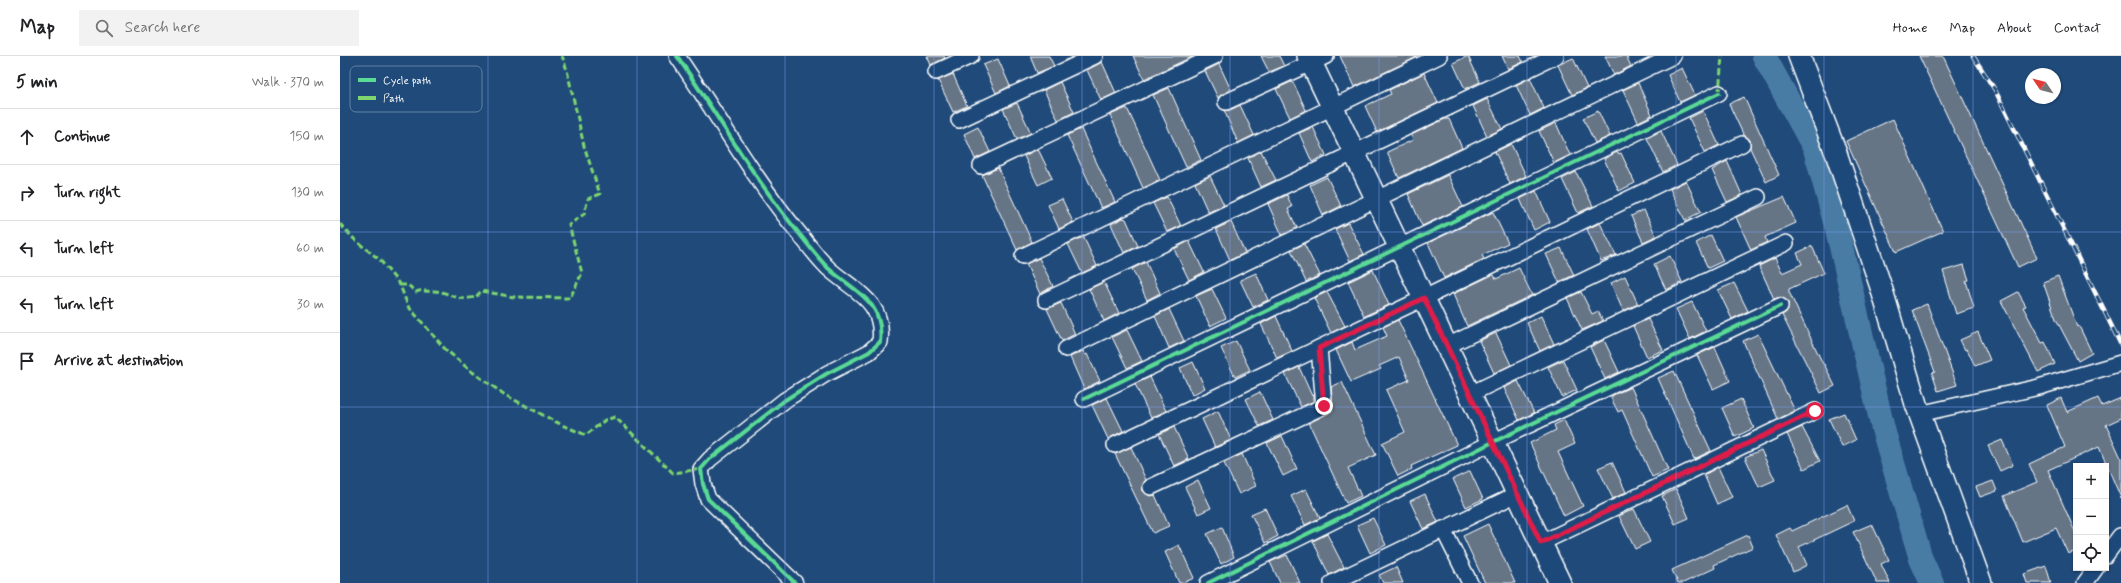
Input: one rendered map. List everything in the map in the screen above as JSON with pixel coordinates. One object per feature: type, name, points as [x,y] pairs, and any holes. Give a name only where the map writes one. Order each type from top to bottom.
[{"type":"street","points":[[677,56],[777,206],[829,269],[857,289],[870,302],[878,317],[881,330],[880,342],[869,352],[826,374],[785,400],[710,459],[701,470],[703,484],[708,499],[795,583]]},
{"type":"street","points":[[936,72],[971,56]]},
{"type":"street","points":[[959,120],[1095,56]]},
{"type":"street","points":[[981,166],[1215,56]]},
{"type":"street","points":[[1023,256],[1439,56]]},
{"type":"street","points":[[1046,300],[1556,56]]},
{"type":"street","points":[[1066,349],[1377,200],[1672,56]]},
{"type":"street","points":[[1798,56],[1836,153],[1881,287],[1919,414],[1981,583]]},
{"type":"street","points":[[1226,102],[1315,58],[1333,107],[1560,583]]},
{"type":"street","points":[[1084,399],[1719,93]]},
{"type":"street","points":[[1115,445],[1424,298],[1742,144]]},
{"type":"street","points":[[1447,346],[1758,197]]},
{"type":"street","points":[[1470,394],[1786,243]]},
{"type":"street","points":[[1208,583],[1493,442],[1780,306]]},
{"type":"street","points":[[1151,487],[1324,406],[1319,348]]},
{"type":"street","points":[[1919,414],[2039,387],[2121,363]]},
{"type":"street","points":[[1541,543],[1815,411]]},
{"type":"street","points":[[1332,583],[1517,494]]},
{"type":"street","points":[[1443,529],[1470,583]]},
{"type":"street","points":[[2109,551],[2120,536]]},
{"type":"street","points":[[2085,583],[2094,571]]},
{"type":"building","points":[[927,56],[944,56],[945,58],[931,65]]},
{"type":"building","points":[[1030,56],[1049,56],[1054,66],[1037,73]]},
{"type":"building","points":[[1133,56],[1194,56],[1144,79]]},
{"type":"building","points":[[1261,56],[1279,56],[1284,66],[1269,72]]},
{"type":"building","points":[[1340,56],[1416,56],[1417,57],[1354,87]]},
{"type":"building","points":[[1468,56],[1480,82],[1465,89],[1453,63]]},
{"type":"building","points":[[1502,56],[1520,56],[1523,62],[1508,69]]},
{"type":"building","points":[[1605,56],[1626,56],[1631,66],[1614,75]]},
{"type":"building","points":[[1919,56],[1943,56],[2037,258],[2018,267]]},
{"type":"building","points":[[1573,58],[1587,88],[1572,95],[1558,65]]},
{"type":"building","points":[[998,59],[1010,86],[996,93],[983,65]]},
{"type":"building","points":[[1102,62],[1116,93],[1101,100],[1087,70]]},
{"type":"building","points":[[1219,64],[1231,90],[1218,98],[1205,71]]},
{"type":"building","points":[[1682,68],[1695,95],[1680,102],[1668,75]]},
{"type":"building","points":[[1424,73],[1438,103],[1377,132],[1365,106],[1391,94],[1389,90]]},
{"type":"building","points":[[953,74],[967,106],[953,112],[938,80]]},
{"type":"building","points":[[1530,78],[1544,108],[1530,115],[1516,85]]},
{"type":"building","points":[[1060,82],[1074,112],[1058,120],[1044,90]]},
{"type":"building","points":[[1291,82],[1294,84],[1306,110],[1290,118],[1276,89]]},
{"type":"building","points":[[1638,83],[1652,115],[1638,122],[1623,90]]},
{"type":"building","points":[[1169,88],[1201,160],[1186,167],[1153,95]]},
{"type":"building","points":[[1744,97],[1779,175],[1766,182],[1750,148],[1750,140],[1743,134],[1729,104]]},
{"type":"building","points":[[1487,99],[1502,129],[1487,136],[1473,106]]},
{"type":"building","points":[[1017,103],[1031,133],[1017,139],[1003,109]]},
{"type":"building","points":[[1240,105],[1254,135],[1238,143],[1224,110],[1230,110]]},
{"type":"building","points":[[1127,108],[1160,180],[1143,188],[1110,115]]},
{"type":"building","points":[[1598,111],[1610,136],[1595,143],[1583,118]]},
{"type":"building","points":[[1703,111],[1719,145],[1705,152],[1689,118]]},
{"type":"building","points":[[1445,119],[1449,119],[1462,148],[1399,178],[1387,152],[1413,140],[1411,135]]},
{"type":"building","points":[[1893,119],[1943,231],[1896,252],[1846,141]]},
{"type":"building","points":[[1556,123],[1570,155],[1554,163],[1539,131]]},
{"type":"building","points":[[978,127],[990,152],[975,159],[964,134]]},
{"type":"building","points":[[1313,127],[1326,155],[1312,162],[1299,133]]},
{"type":"building","points":[[1081,129],[1115,202],[1101,208],[1067,135]]},
{"type":"building","points":[[1661,131],[1677,165],[1663,172],[1647,138]]},
{"type":"building","points":[[1511,144],[1526,176],[1510,184],[1495,152]]},
{"type":"building","points":[[1038,149],[1052,178],[1038,185],[1024,156]]},
{"type":"building","points":[[1261,151],[1276,180],[1261,187],[1248,158]]},
{"type":"building","points":[[1617,152],[1618,154],[1621,153],[1635,183],[1619,191],[1604,159]]},
{"type":"building","points":[[1727,161],[1742,195],[1727,202],[1712,170]]},
{"type":"building","points":[[998,168],[1032,242],[1017,250],[982,175]]},
{"type":"building","points":[[1576,172],[1593,206],[1578,213],[1562,179]]},
{"type":"building","points":[[1448,175],[1463,207],[1422,226],[1408,194]]},
{"type":"building","points":[[1210,176],[1224,205],[1208,212],[1195,183]]},
{"type":"building","points":[[1327,177],[1341,206],[1323,215],[1310,185]]},
{"type":"building","points":[[1686,181],[1701,212],[1685,220],[1670,189]]},
{"type":"building","points":[[1536,191],[1550,222],[1534,230],[1520,199]]},
{"type":"building","points":[[1287,195],[1292,207],[1288,209],[1297,228],[1282,235],[1268,204]]},
{"type":"building","points":[[1167,197],[1181,226],[1167,232],[1153,203]]},
{"type":"building","points":[[1784,197],[1796,223],[1765,237],[1767,242],[1751,250],[1736,217]]},
{"type":"building","points":[[1062,199],[1073,222],[1059,229],[1048,205]]},
{"type":"building","points":[[1644,210],[1656,236],[1643,242],[1631,216]]},
{"type":"building","points":[[1493,212],[1508,243],[1482,255],[1484,259],[1444,278],[1428,243]]},
{"type":"building","points":[[1123,218],[1126,219],[1138,246],[1124,253],[1111,224]]},
{"type":"building","points":[[1231,222],[1245,253],[1230,260],[1216,229]]},
{"type":"building","points":[[1348,223],[1364,254],[1350,261],[1335,229]]},
{"type":"building","points":[[1600,223],[1616,255],[1601,261],[1587,229]]},
{"type":"building","points":[[1711,235],[1723,261],[1708,268],[1696,243]]},
{"type":"building","points":[[1080,238],[1084,238],[1097,266],[1082,273],[1068,244]]},
{"type":"building","points":[[1189,241],[1204,272],[1189,280],[1174,249]]},
{"type":"building","points":[[1304,244],[1320,275],[1306,282],[1291,250]]},
{"type":"building","points":[[1812,246],[1824,273],[1789,289],[1789,292],[1835,386],[1821,393],[1782,315],[1788,311],[1788,302],[1781,297],[1774,299],[1759,266],[1775,258],[1782,273],[1802,264],[1797,253]]},
{"type":"building","points":[[1561,248],[1574,275],[1559,282],[1546,254]]},
{"type":"building","points":[[1670,256],[1682,282],[1666,290],[1654,264]]},
{"type":"building","points":[[1039,258],[1053,286],[1040,294],[1026,264]]},
{"type":"building","points":[[1146,262],[1160,293],[1147,300],[1132,269]]},
{"type":"building","points":[[1964,265],[1969,280],[1966,281],[1974,308],[1956,314],[1943,271]]},
{"type":"building","points":[[1519,268],[1532,295],[1467,326],[1453,294],[1492,275],[1494,275],[1496,279]]},
{"type":"building","points":[[1373,270],[1389,305],[1364,316],[1348,282]]},
{"type":"building","points":[[1256,273],[1268,300],[1253,307],[1240,280]]},
{"type":"building","points":[[1625,276],[1638,304],[1623,311],[1611,283]]},
{"type":"building","points":[[2058,276],[2077,327],[2079,326],[2092,353],[2078,361],[2056,319],[2043,282]]},
{"type":"building","points":[[1104,282],[1119,313],[1104,321],[1089,289]]},
{"type":"building","points":[[1734,283],[1748,311],[1732,319],[1718,290]]},
{"type":"building","points":[[1212,289],[1226,318],[1210,326],[1196,296]]},
{"type":"building","points":[[1327,292],[1345,326],[1331,333],[1314,298]]},
{"type":"building","points":[[1581,292],[1592,314],[1598,311],[1603,321],[1582,330],[1567,298]]},
{"type":"building","points":[[2018,292],[2026,306],[2023,307],[2042,343],[2045,342],[2055,364],[2038,372],[2001,301]]},
{"type":"building","points":[[1692,302],[1706,331],[1690,339],[1676,309]]},
{"type":"building","points":[[1061,303],[1075,334],[1062,341],[1047,309]]},
{"type":"building","points":[[1927,304],[1957,385],[1938,391],[1932,373],[1935,372],[1912,310]]},
{"type":"building","points":[[1169,309],[1184,341],[1169,348],[1155,316]]},
{"type":"building","points":[[1276,316],[1292,351],[1277,358],[1261,324]]},
{"type":"building","points":[[1541,316],[1554,344],[1540,351],[1527,323]]},
{"type":"building","points":[[1648,319],[1663,350],[1647,357],[1633,326]]},
{"type":"building","points":[[1398,320],[1457,445],[1411,466],[1412,469],[1398,476],[1382,443],[1405,432],[1386,390],[1409,380],[1399,357],[1379,366],[1381,369],[1351,382],[1336,350],[1352,342],[1355,350],[1387,336],[1383,327]]},
{"type":"building","points":[[1127,330],[1142,361],[1127,368],[1112,337]]},
{"type":"building","points":[[1978,332],[1990,360],[1975,366],[1967,349],[1965,350],[1960,340]]},
{"type":"building","points":[[1496,333],[1511,365],[1494,373],[1479,341]]},
{"type":"building","points":[[1758,334],[1795,411],[1778,419],[1743,341]]},
{"type":"building","points":[[1604,340],[1619,372],[1605,379],[1590,347]]},
{"type":"building","points":[[1236,341],[1250,370],[1235,377],[1221,348]]},
{"type":"building","points":[[1715,347],[1730,381],[1713,389],[1697,355]]},
{"type":"building","points":[[1083,351],[1085,355],[1087,354],[1100,381],[1084,389],[1070,357]]},
{"type":"building","points":[[1563,360],[1577,390],[1562,397],[1548,367]]},
{"type":"building","points":[[1193,362],[1205,388],[1192,395],[1180,368]]},
{"type":"building","points":[[1299,367],[1312,396],[1314,395],[1314,401],[1301,407],[1285,374]]},
{"type":"building","points":[[1674,371],[1711,451],[1694,459],[1658,378]]},
{"type":"building","points":[[1150,377],[1166,411],[1151,418],[1135,384]]},
{"type":"building","points":[[1518,381],[1534,413],[1519,420],[1504,388]]},
{"type":"building","points":[[1342,382],[1376,455],[1348,468],[1361,496],[1346,503],[1309,423],[1332,411],[1333,405],[1331,387]]},
{"type":"building","points":[[1631,387],[1668,470],[1652,477],[1622,410],[1618,412],[1611,398],[1613,395]]},
{"type":"building","points":[[1260,392],[1273,420],[1259,426],[1246,399]]},
{"type":"building","points":[[1107,398],[1123,431],[1108,439],[1092,405]]},
{"type":"building","points":[[2061,398],[2067,412],[2098,398],[2102,406],[2121,398],[2121,418],[2106,425],[2121,458],[2121,498],[2109,470],[2109,463],[2106,463],[2099,447],[2048,470],[2073,527],[2073,552],[2068,554],[2056,528],[2023,542],[2004,496],[2037,482],[2029,464],[2065,447],[2047,405]]},
{"type":"building","points":[[1741,399],[1754,428],[1735,437],[1722,408]]},
{"type":"building","points":[[1218,411],[1231,440],[1215,447],[1202,419]]},
{"type":"building","points":[[1844,413],[1856,440],[1842,447],[1829,419]]},
{"type":"building","points":[[1564,420],[1575,444],[1558,452],[1583,506],[1564,516],[1530,443],[1556,430],[1554,425]]},
{"type":"building","points":[[1174,427],[1189,459],[1174,466],[1159,434]]},
{"type":"building","points":[[1802,427],[1820,461],[1804,469],[1787,434]]},
{"type":"building","points":[[1282,436],[1297,469],[1283,476],[1267,443]]},
{"type":"building","points":[[2002,440],[2013,465],[2000,471],[1988,446]]},
{"type":"building","points":[[1131,447],[1146,480],[1142,486],[1143,491],[1150,496],[1155,495],[1169,526],[1153,533],[1115,454]]},
{"type":"building","points":[[1761,450],[1775,480],[1759,487],[1745,457]]},
{"type":"building","points":[[1242,454],[1256,486],[1239,494],[1224,463]]},
{"type":"building","points":[[1612,462],[1626,492],[1613,499],[1598,468]]},
{"type":"building","points":[[1718,467],[1732,497],[1717,504],[1704,475]]},
{"type":"building","points":[[1470,471],[1483,499],[1466,507],[1453,479]]},
{"type":"building","points":[[1198,480],[1211,508],[1198,514],[1185,487]]},
{"type":"building","points":[[1993,481],[1997,491],[1980,497],[1976,487]]},
{"type":"building","points":[[1306,489],[1320,518],[1305,525],[1291,496]]},
{"type":"building","points":[[1676,489],[1689,518],[1675,524],[1662,496]]},
{"type":"building","points":[[1425,494],[1438,522],[1423,529],[1410,501]]},
{"type":"building","points":[[1847,505],[1854,521],[1799,547],[1807,565],[1793,572],[1776,535],[1790,528],[1792,531]]},
{"type":"building","points":[[1265,508],[1278,536],[1265,543],[1251,514]]},
{"type":"building","points":[[1634,509],[1650,542],[1635,549],[1619,516]]},
{"type":"building","points":[[1373,518],[1386,545],[1370,553],[1357,525]]},
{"type":"building","points":[[1488,524],[1515,583],[1485,583],[1463,536]]},
{"type":"building","points":[[1872,524],[1889,560],[1881,564],[1890,583],[1877,583],[1853,532]]},
{"type":"building","points":[[1222,527],[1234,557],[1221,564],[1207,534]]},
{"type":"building","points":[[1327,534],[1344,567],[1329,575],[1313,541]]},
{"type":"building","points":[[1748,535],[1753,547],[1714,565],[1715,568],[1683,583],[1678,583],[1672,570]]},
{"type":"building","points":[[1179,545],[1194,578],[1183,583],[1179,583],[1165,552]]},
{"type":"building","points":[[1287,555],[1300,583],[1280,583],[1270,562]]},
{"type":"building","points":[[2046,566],[2051,583],[2027,583],[2024,574]]},
{"type":"building","points":[[1396,567],[1403,583],[1383,583],[1379,575]]},
{"type":"waterway","points":[[1764,56],[1815,149],[1837,229],[1883,429],[1921,559],[1932,583]]},
{"type":"railway","points":[[1973,56],[1995,90],[2121,345]]},
{"type":"marked path","points":[[400,285],[408,285],[416,292],[422,290],[437,291],[461,298],[476,297],[481,291],[514,297],[570,298],[582,273],[569,225],[584,214],[588,199],[600,194],[584,146],[567,70],[562,56]]},
{"type":"marked path","points":[[1719,93],[1722,56]]},
{"type":"marked path","points":[[340,224],[356,241],[380,260],[400,285],[408,306],[445,349],[471,371],[505,395],[562,425],[586,435],[605,420],[615,417],[673,473],[701,469]]},
{"type":"cycle path","points":[[677,56],[750,167],[781,210],[828,268],[857,290],[872,306],[878,316],[880,342],[869,352],[826,374],[785,400],[710,459],[701,469],[703,484],[708,499],[795,583]]},
{"type":"cycle path","points":[[1084,399],[1719,93]]},
{"type":"cycle path","points":[[1208,583],[1493,442],[1780,306]]},
{"type":"route","points":[[1324,406],[1319,348],[1424,298],[1541,543],[1815,411]]}]
